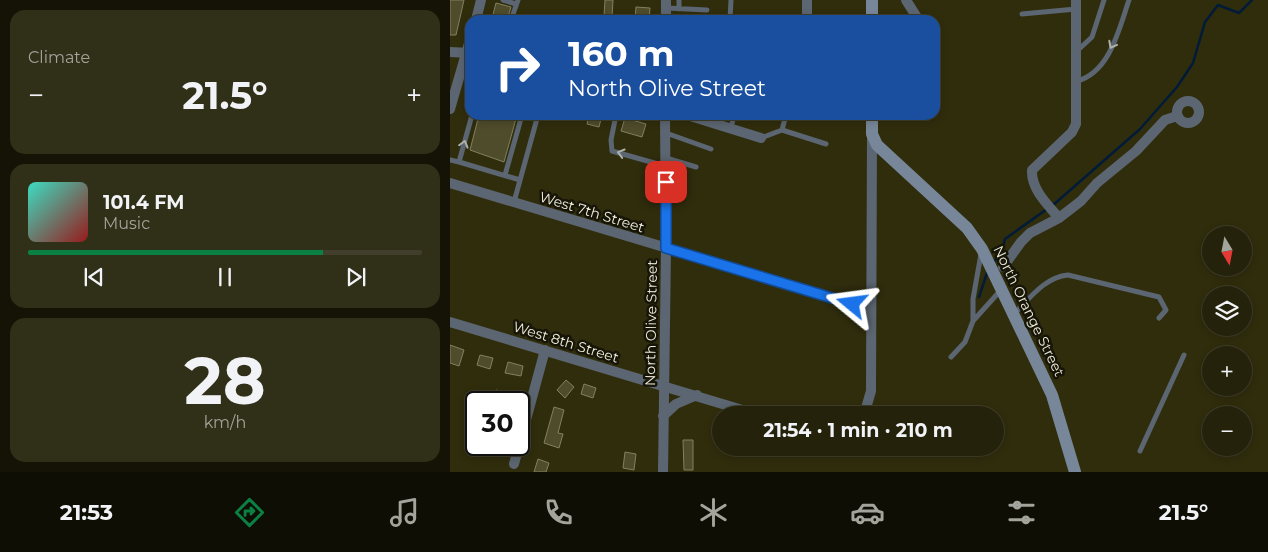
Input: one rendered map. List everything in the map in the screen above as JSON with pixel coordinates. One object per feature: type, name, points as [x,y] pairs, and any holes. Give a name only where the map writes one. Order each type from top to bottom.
[{"type":"street","points":[[479,15],[481,0]]},
{"type":"street","points":[[807,0],[807,15]]},
{"type":"street","points":[[872,0],[872,15]]},
{"type":"street","points":[[906,0],[915,15]]},
{"type":"street","points":[[1056,214],[1035,186],[1032,170],[1072,132],[1076,119],[1077,5]]},
{"type":"street","points":[[450,52],[465,52]]},
{"type":"street","points":[[450,109],[465,62]]},
{"type":"street","points":[[1004,267],[1021,242],[1030,233],[1136,151],[1165,120],[1177,116]]},
{"type":"street","name":"North Olive Street","points":[[663,472],[666,248],[665,120]]},
{"type":"street","points":[[704,120],[761,138]]},
{"type":"street","points":[[867,406],[871,391],[872,120]]},
{"type":"street","name":"North Orange Street","points":[[872,134],[877,145],[967,228],[982,249],[1003,289],[1052,395],[1075,472]]},
{"type":"street","name":"West 7th Street","points":[[450,183],[871,309]]},
{"type":"street","name":"West 8th Street","points":[[450,322],[731,406]]},
{"type":"street","points":[[514,464],[545,350]]},
{"type":"street","points":[[663,416],[676,404],[697,395]]},
{"type":"lane","points":[[503,0],[517,2],[513,15]]},
{"type":"lane","points":[[679,0],[679,9]]},
{"type":"lane","points":[[730,15],[731,0]]},
{"type":"lane","points":[[1077,51],[1092,37],[1104,0]]},
{"type":"lane","points":[[1077,81],[1088,78],[1100,68],[1117,35],[1130,0]]},
{"type":"lane","points":[[666,4],[679,9],[707,10]]},
{"type":"lane","points":[[1022,14],[1077,5]]},
{"type":"lane","points":[[459,162],[471,120]]},
{"type":"lane","points":[[505,175],[521,120]]},
{"type":"lane","points":[[514,202],[537,120]]},
{"type":"lane","points":[[615,120],[611,140],[612,151],[696,167]]},
{"type":"lane","points":[[731,128],[733,120]]},
{"type":"lane","points":[[782,130],[785,120]]},
{"type":"lane","points":[[761,138],[782,130],[826,144]]},
{"type":"lane","points":[[665,133],[711,149]]},
{"type":"lane","points":[[450,160],[520,180]]},
{"type":"lane","points":[[951,357],[965,342],[973,321],[973,299],[982,249]]},
{"type":"lane","points":[[1014,314],[1049,280],[1056,276],[1068,275],[1159,297],[1166,310],[1159,318]]},
{"type":"lane","points":[[973,321],[1003,289]]},
{"type":"lane","points":[[1140,451],[1184,355]]},
{"type":"building","points":[[450,0],[464,0],[456,35],[450,35]]},
{"type":"building","points":[[605,0],[613,0],[612,15],[604,15]]},
{"type":"building","points":[[496,3],[511,7],[509,15],[493,15]]},
{"type":"building","points":[[636,7],[650,8],[649,15],[635,15]]},
{"type":"building","points":[[478,120],[516,120],[504,162],[470,150]]},
{"type":"building","points":[[588,120],[601,120],[599,127],[587,124]]},
{"type":"building","points":[[624,120],[646,124],[642,137],[621,131]]},
{"type":"building","points":[[450,345],[464,350],[459,366],[450,363]]},
{"type":"building","points":[[480,355],[493,358],[490,369],[477,365]]},
{"type":"building","points":[[508,362],[523,366],[521,376],[505,373]]},
{"type":"building","points":[[566,380],[574,387],[565,398],[557,390]]},
{"type":"building","points":[[584,384],[596,388],[593,398],[581,394]]},
{"type":"building","points":[[554,407],[564,410],[558,433],[563,434],[559,448],[544,443]]},
{"type":"building","points":[[683,440],[693,440],[693,470],[684,470]]},
{"type":"building","points":[[625,452],[636,454],[634,470],[623,468]]},
{"type":"building","points":[[538,459],[549,463],[546,472],[534,472]]},
{"type":"waterway","points":[[1052,206],[1140,129],[1177,87],[1193,63],[1205,22],[1218,5],[1239,13],[1252,0]]},
{"type":"waterway","points":[[993,263],[1002,251],[1005,239],[1047,209]]},
{"type":"waterway","points":[[979,297],[988,270]]},
{"type":"route","points":[[666,182],[666,248],[852,304]]}]
